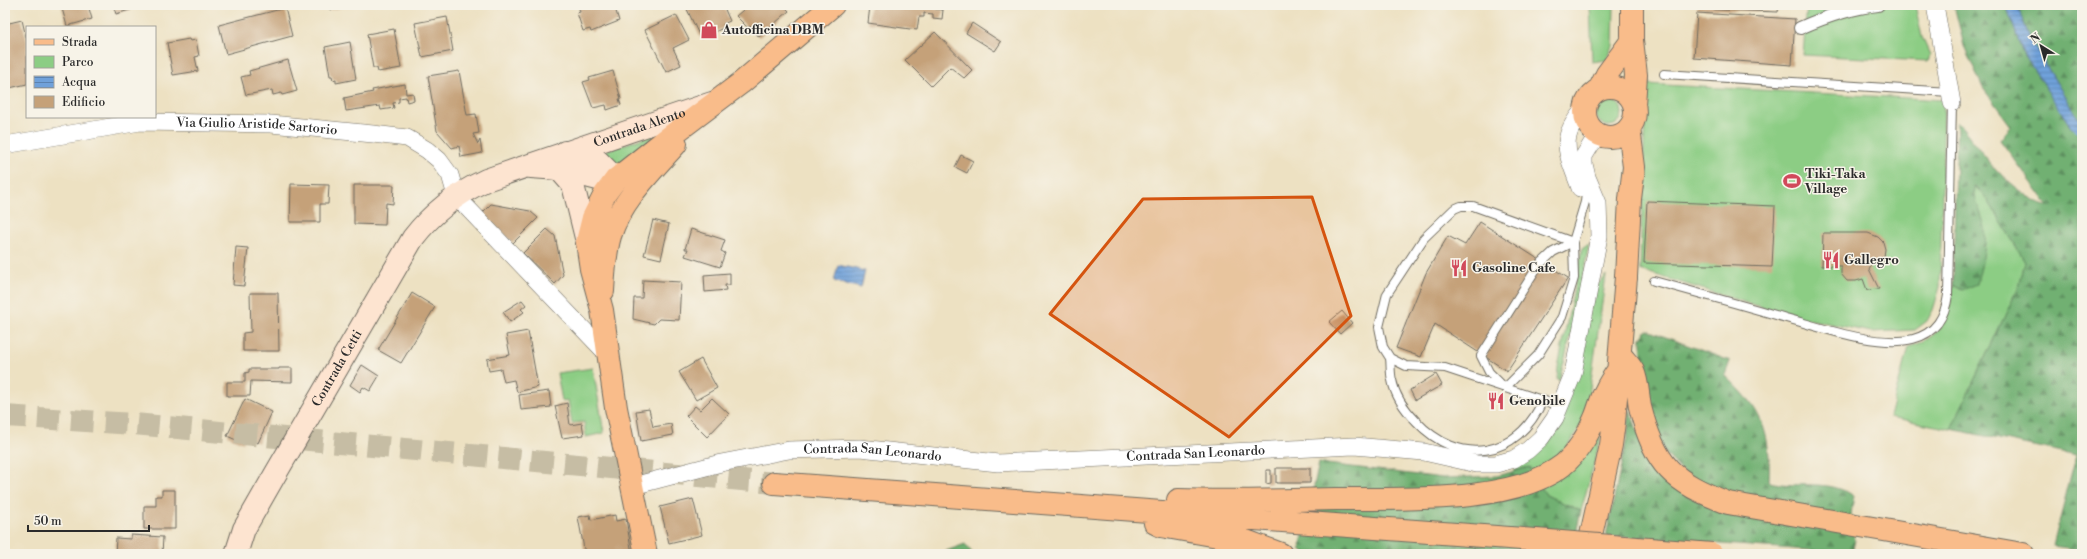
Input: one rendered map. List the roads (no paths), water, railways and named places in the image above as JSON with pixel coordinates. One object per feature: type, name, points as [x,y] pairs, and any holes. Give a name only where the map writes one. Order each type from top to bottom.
[{"type":"main road","points":[[587,242],[599,206],[616,179],[741,83],[833,5]]},
{"type":"main road","points":[[1614,134],[1635,113],[1634,105],[1636,75],[1632,40],[1632,5]]},
{"type":"main road","points":[[1614,134],[1590,128],[1585,115],[1585,108],[1593,93],[1600,88],[1607,74],[1632,40]]},
{"type":"main road","points":[[1600,88],[1617,87],[1625,91],[1634,105]]},
{"type":"main road","points":[[620,212],[652,171],[715,102]]},
{"type":"main road","name":"Contrada Alento","points":[[562,161],[715,102]]},
{"type":"main road","points":[[1591,534],[1611,445],[1626,277],[1630,199],[1614,134]]},
{"type":"main road","points":[[562,161],[573,185],[587,242],[591,269],[602,310],[616,408],[646,554]]},
{"type":"main road","name":"Contrada Alento","points":[[456,196],[486,180],[521,167],[562,161],[598,161],[616,179]]},
{"type":"main road","points":[[616,179],[635,177],[652,171]]},
{"type":"main road","points":[[602,310],[608,244],[620,212],[622,194],[616,179]]},
{"type":"main road","name":"Contrada Cetti","points":[[236,554],[244,529],[413,238],[433,214],[456,196]]},
{"type":"main road","points":[[1127,510],[1161,499],[1236,501],[1434,498],[1496,491],[1524,485],[1554,471],[1572,455],[1585,439],[1595,419],[1605,390],[1619,362]]},
{"type":"main road","points":[[1619,362],[1633,371],[1650,439],[1666,467],[1676,478],[1702,492],[1728,503],[2023,554]]},
{"type":"main road","points":[[774,483],[1712,554]]},
{"type":"main road","points":[[1127,510],[1161,526],[1246,541],[1281,554]]},
{"type":"main road","points":[[1515,554],[1536,540]]},
{"type":"street","points":[[1800,28],[1825,17],[1854,8],[1878,5]]},
{"type":"street","points":[[1935,5],[1951,97]]},
{"type":"street","points":[[1585,108],[1570,126],[1566,144],[1569,158],[1599,236]]},
{"type":"street","name":"Via Giulio Aristide Sartorio","points":[[5,145],[140,122],[271,124],[373,134],[407,138],[427,150],[439,160],[450,175],[456,196]]},
{"type":"street","name":"Contrada San Leonardo","points":[[633,486],[721,463],[789,450],[860,448],[998,463],[1354,446],[1424,452],[1477,464],[1496,464],[1514,459],[1528,450],[1555,418],[1573,374],[1599,236],[1598,203],[1584,164],[1584,156],[1592,143],[1614,134]]},
{"type":"street","points":[[456,196],[609,356]]},
{"type":"lane","points":[[1654,281],[1847,334],[1897,341],[1913,339],[1926,335],[1942,319],[1946,311],[1948,295],[1951,97],[1664,74]]},
{"type":"lane","points":[[1505,388],[1538,355],[1562,317],[1574,278],[1573,242],[1585,202],[1588,177]]},
{"type":"lane","points":[[1560,406],[1444,368],[1406,366],[1390,358],[1382,347],[1379,327],[1387,294],[1424,238],[1454,209],[1461,206],[1473,206],[1573,242]]},
{"type":"lane","points":[[1505,388],[1489,372],[1481,356],[1538,266],[1553,252],[1573,242]]},
{"type":"lane","points":[[1390,358],[1392,381],[1399,399],[1410,415],[1427,433],[1446,445],[1471,452],[1489,450],[1505,444],[1518,435],[1536,415],[1543,400]]},
{"type":"water","points":[[2006,5],[2017,5],[2029,37],[2076,115],[2082,122],[2082,137],[2069,124],[2023,53]]},
{"type":"water","points":[[838,265],[865,271],[861,288],[834,281]]},
{"type":"tunnel","points":[[5,416],[134,424],[774,483]]},
{"type":"place","name":"Autofficina DBM","points":[[709,30]]},
{"type":"place","name":"Tiki-Taka Village","points":[[1792,181]]},
{"type":"place","name":"Gallegro","points":[[1831,260]]},
{"type":"place","name":"Gasoline Cafe","points":[[1459,268]]},
{"type":"place","name":"Genobile","points":[[1496,401]]}]
